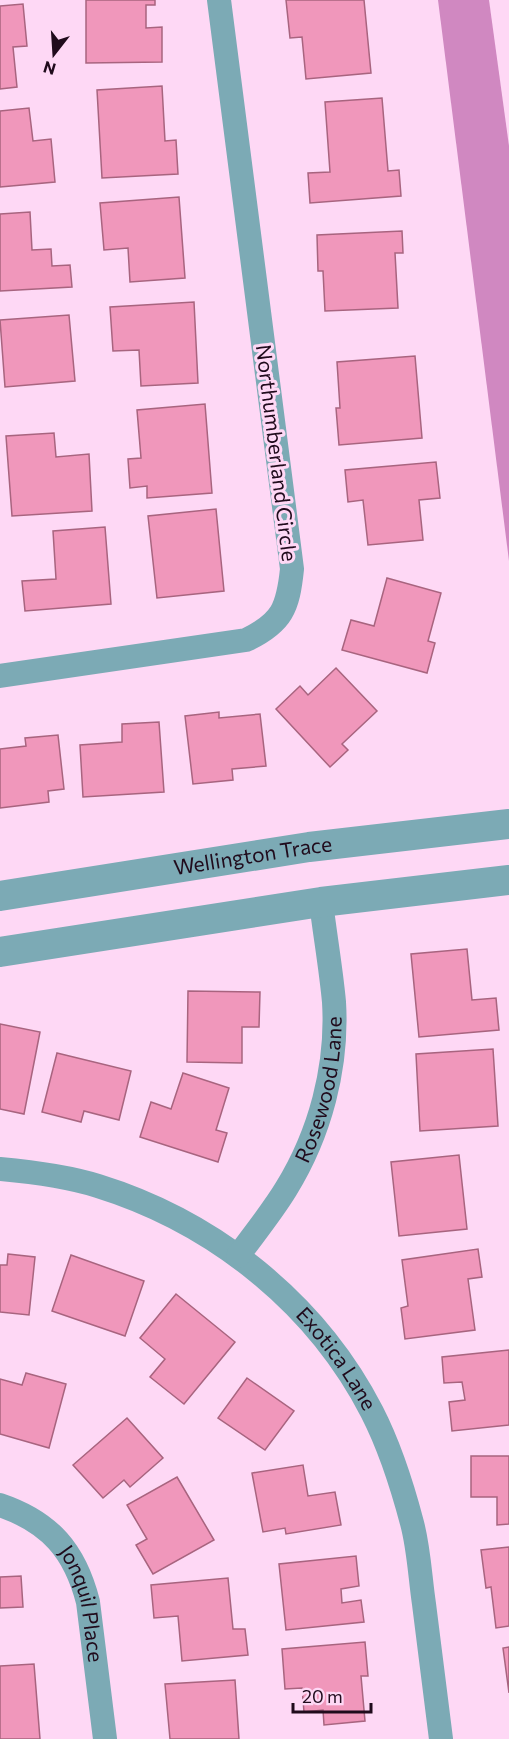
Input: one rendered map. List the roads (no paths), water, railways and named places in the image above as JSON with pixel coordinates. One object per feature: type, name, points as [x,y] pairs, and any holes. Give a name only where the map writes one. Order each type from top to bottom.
[{"type":"street","name":"Northumberland Circle","points":[[0,676],[246,640],[264,632],[278,618],[288,601],[292,569],[219,0]]},
{"type":"street","name":"Wellington Trace","points":[[0,896],[309,847],[509,824]]},
{"type":"street","points":[[0,952],[321,902],[509,880]]},
{"type":"street","name":"Rosewood Lane","points":[[238,1256],[286,1190],[306,1151],[327,1089],[333,1046],[334,1002],[321,902]]},
{"type":"street","name":"Exotica Lane","points":[[0,1169],[40,1173],[97,1186],[162,1210],[238,1256],[262,1275],[305,1316],[330,1346],[372,1413],[396,1467],[416,1543],[441,1739]]},
{"type":"street","name":"Jonquil Place","points":[[0,1505],[34,1520],[50,1532],[69,1555],[83,1582],[88,1602],[105,1739]]}]
